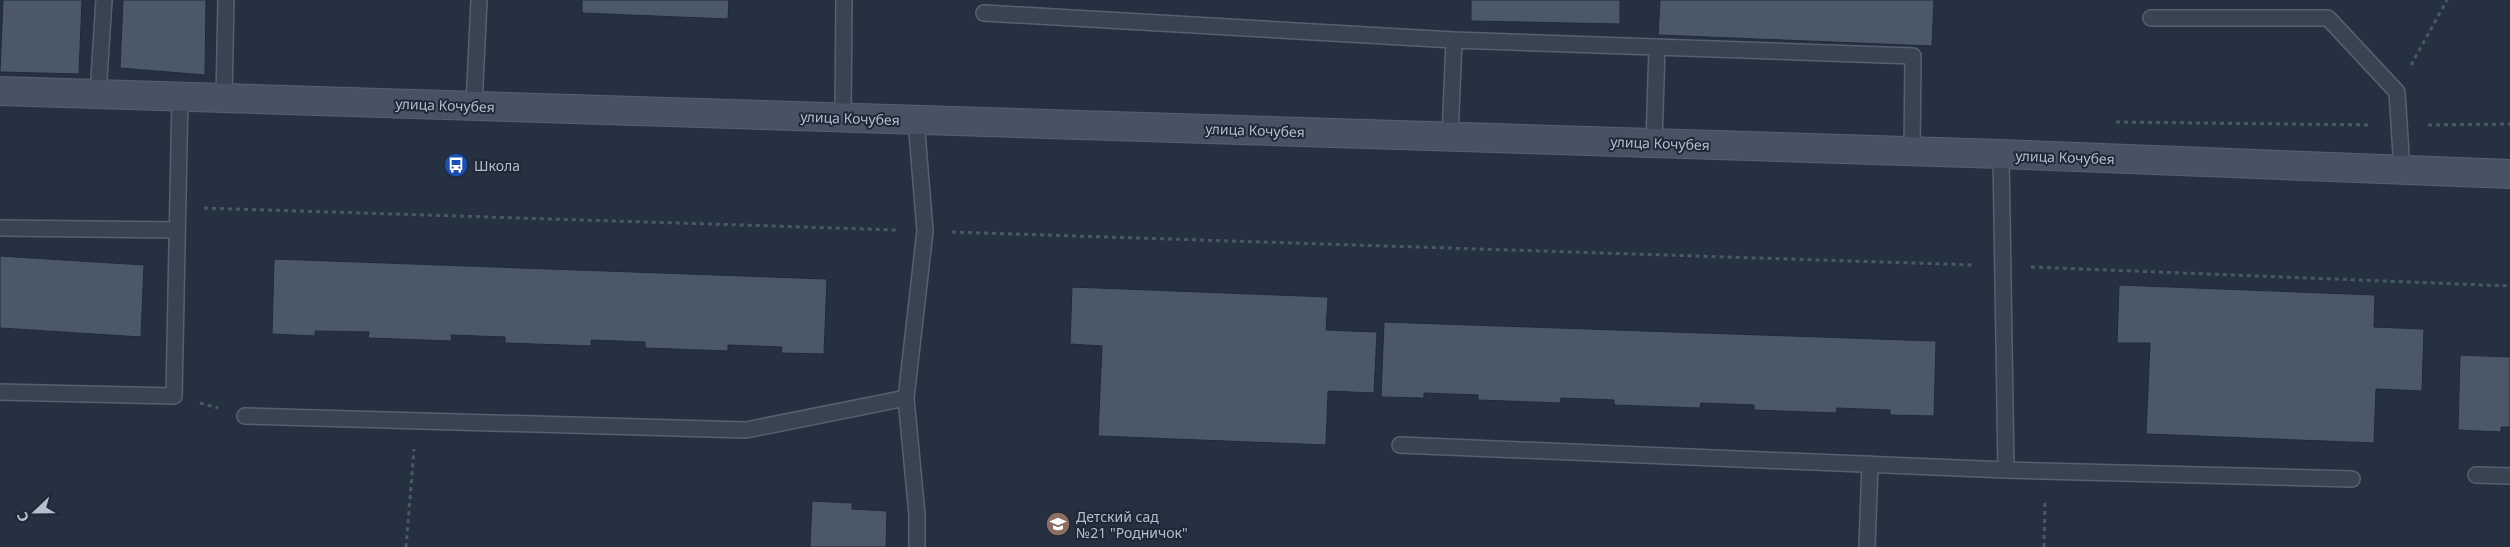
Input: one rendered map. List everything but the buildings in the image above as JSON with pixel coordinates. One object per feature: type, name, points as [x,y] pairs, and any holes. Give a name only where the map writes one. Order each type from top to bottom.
[{"type":"street","name":"улица Кочубея","points":[[0,91],[1912,151],[2510,174]]},
{"type":"lane","points":[[98,94],[104,0]]},
{"type":"lane","points":[[224,97],[226,0]]},
{"type":"lane","points":[[474,106],[479,0]]},
{"type":"lane","points":[[844,0],[844,117]]},
{"type":"lane","points":[[984,13],[1454,40],[1913,56],[1912,151]]},
{"type":"lane","points":[[2151,18],[2328,18],[2396,92],[2402,170]]},
{"type":"lane","points":[[1450,136],[1454,40]]},
{"type":"lane","points":[[1654,143],[1657,47]]},
{"type":"lane","points":[[0,392],[174,396],[180,96]]},
{"type":"lane","points":[[916,120],[925,231],[906,398],[917,515],[917,547]]},
{"type":"lane","points":[[2001,154],[2006,470]]},
{"type":"lane","points":[[0,228],[177,230]]},
{"type":"lane","points":[[245,416],[746,430],[906,398]]},
{"type":"lane","points":[[1400,445],[2006,470],[2352,479]]},
{"type":"lane","points":[[1867,547],[1870,464]]},
{"type":"lane","points":[[2476,475],[2510,476]]},
{"type":"path","points":[[2396,92],[2447,0]]},
{"type":"path","points":[[2111,122],[2399,126],[2510,124]]},
{"type":"path","points":[[177,210],[208,208],[2003,266],[2510,286]]},
{"type":"path","points":[[174,396],[245,416]]},
{"type":"path","points":[[406,547],[416,421]]},
{"type":"path","points":[[2044,547],[2047,471]]},
{"type":"place","name":"Школа","points":[[456,165]]},
{"type":"place","name":"Детский сад №21 \"Родничок\"","points":[[1058,524]]}]
